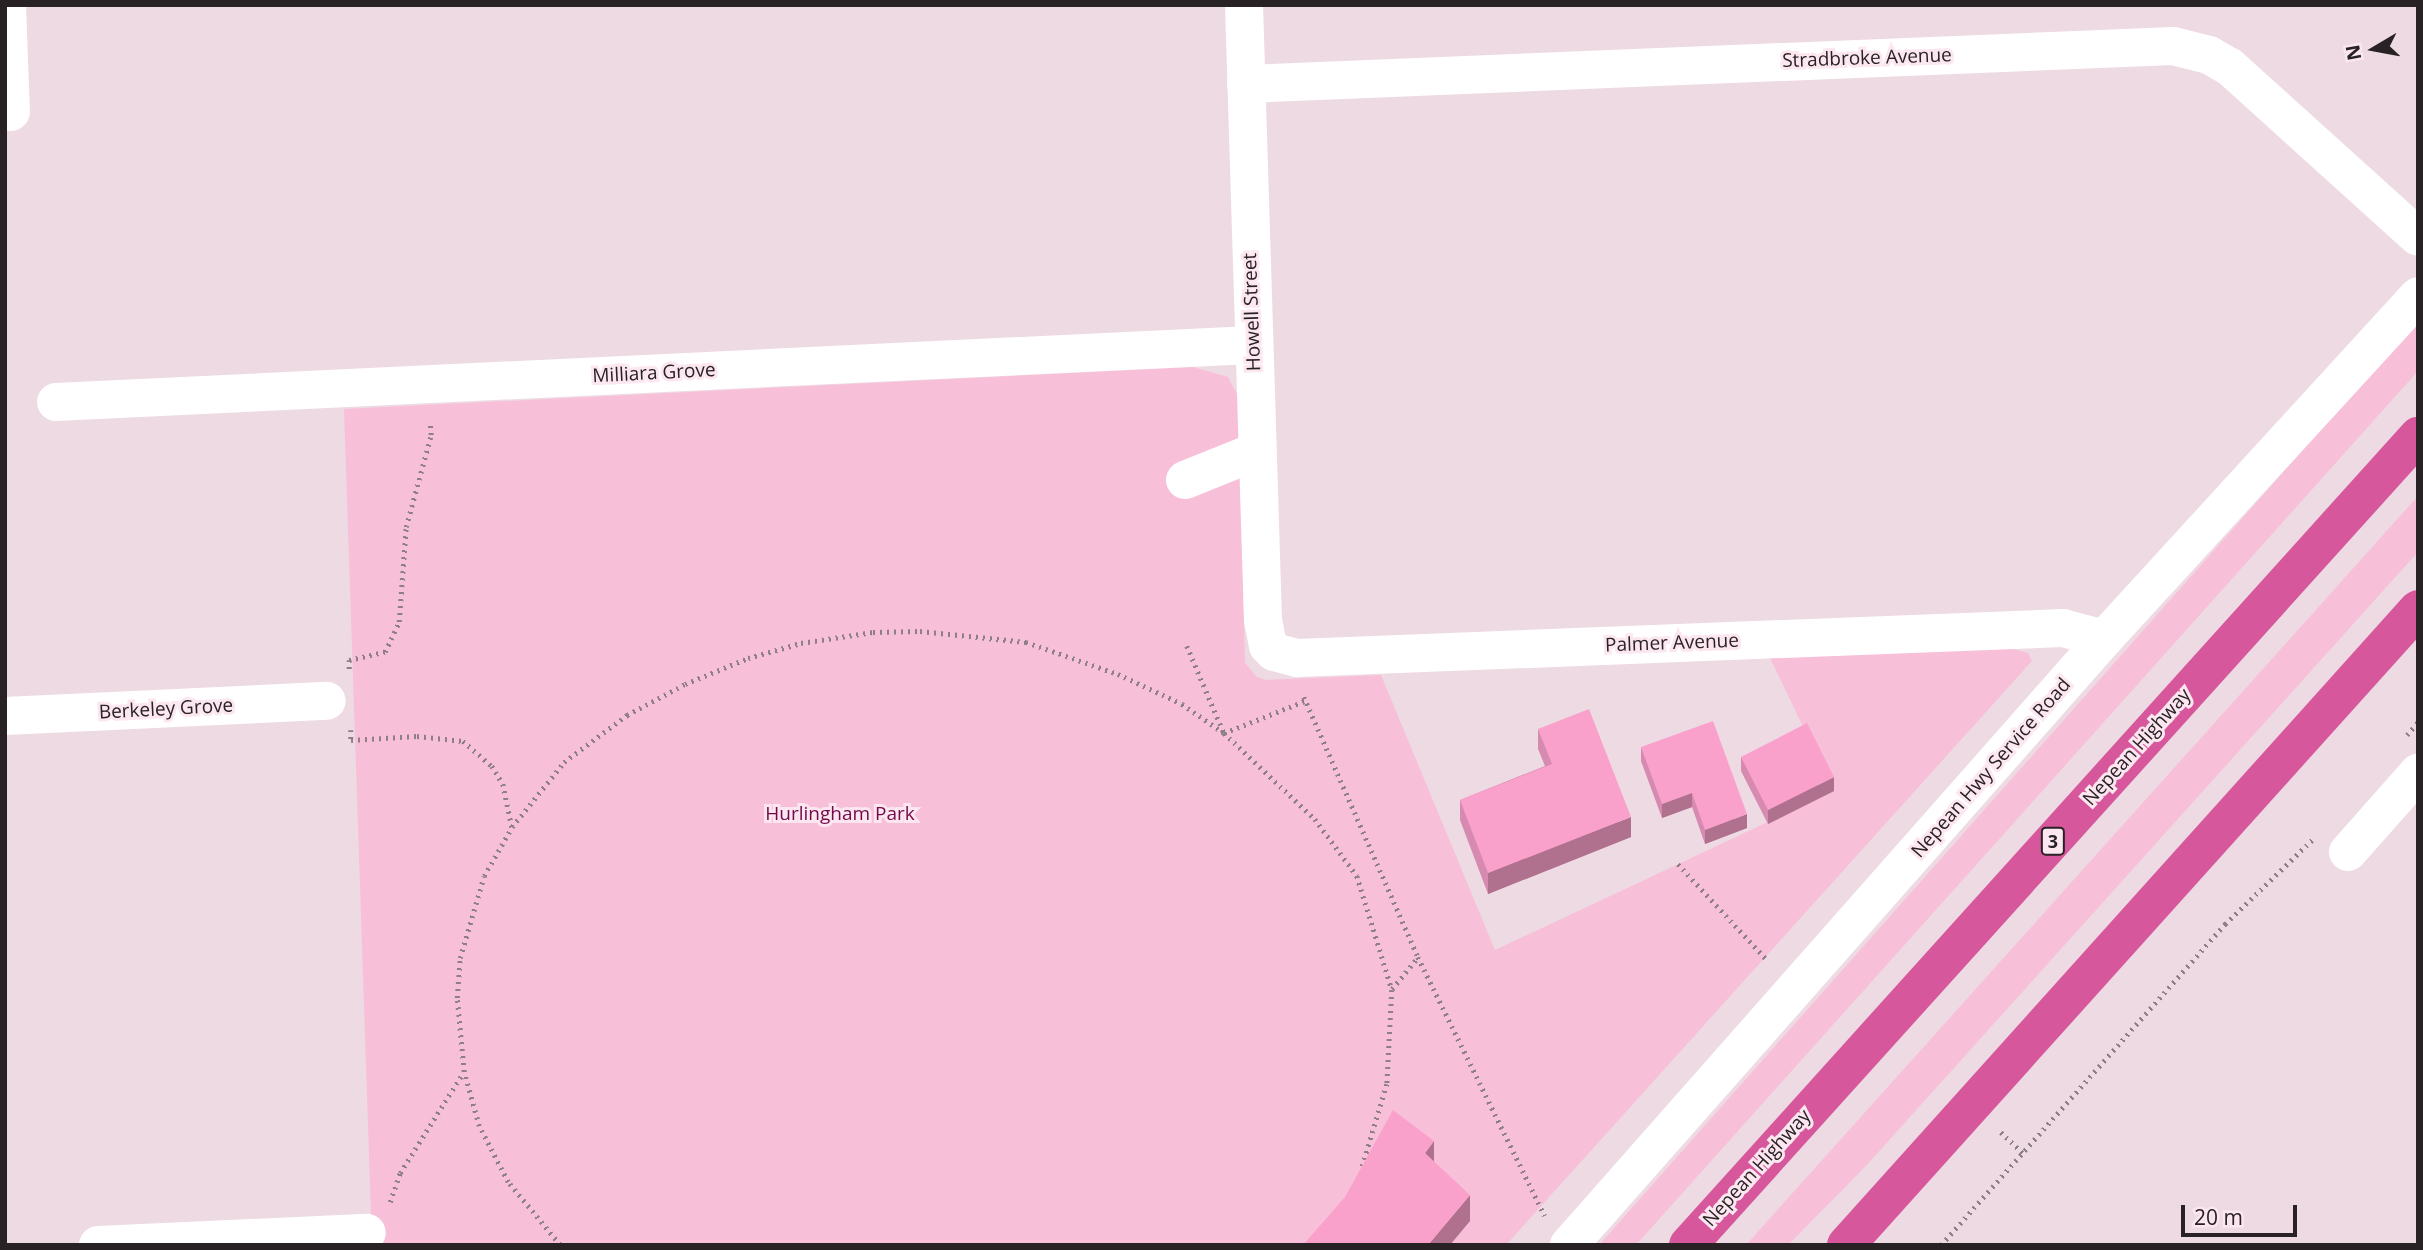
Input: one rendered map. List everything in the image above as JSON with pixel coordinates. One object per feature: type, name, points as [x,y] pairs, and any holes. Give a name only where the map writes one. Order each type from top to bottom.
[{"type":"highway","name":"Nepean Highway","points":[[1688,1245],[2418,436]]},
{"type":"highway","points":[[1846,1245],[2418,609]]},
{"type":"street","points":[[7,5],[11,112]]},
{"type":"street","name":"Howell Street","points":[[1244,5],[1252,345],[1263,620]]},
{"type":"street","name":"Stradbroke Avenue","points":[[1246,84],[2173,46],[2209,55],[2230,67],[2418,237]]},
{"type":"street","name":"Nepean Hwy Service Road","points":[[1558,1234],[2418,296]]},
{"type":"street","name":"Milliara Grove","points":[[56,402],[1252,345]]},
{"type":"street","points":[[1185,480],[1256,451]]},
{"type":"street","name":"Palmer Avenue","points":[[1263,620],[1268,646],[1297,658],[2063,628],[2104,639]]},
{"type":"street","name":"Berkeley Grove","points":[[5,716],[342,700]]},
{"type":"street","points":[[2332,844],[2418,774]]},
{"type":"street","points":[[98,1245],[378,1219]]},
{"type":"path","points":[[426,384],[431,435],[406,527],[399,622],[385,652],[349,660],[342,700],[351,740],[417,736],[463,741],[492,766],[503,784],[512,827]]},
{"type":"path","points":[[560,1245],[508,1182],[480,1126],[464,1072],[457,998],[460,958],[484,876],[512,827],[564,762],[606,729],[662,696],[747,659],[801,643],[873,632],[920,631],[1026,642],[1118,674],[1182,704],[1224,733],[1315,819],[1357,876],[1392,990],[1387,1084],[1353,1183]]},
{"type":"path","points":[[1187,646],[1224,733]]},
{"type":"path","points":[[1297,658],[1305,701],[1418,957],[1558,1234]]},
{"type":"path","points":[[1224,733],[1305,701]]},
{"type":"path","points":[[2404,739],[2418,722]]},
{"type":"path","points":[[1941,1245],[2225,924],[2332,844]]},
{"type":"path","points":[[1678,864],[1768,962]]},
{"type":"path","points":[[1392,990],[1418,957]]},
{"type":"path","points":[[378,1219],[400,1173],[464,1072]]},
{"type":"green space","points":[[2418,320],[2418,371],[1636,1245],[1599,1245]]},
{"type":"green space","name":"Hurlingham Park","points":[[1193,367],[1228,377],[1238,396],[1245,663],[1257,677],[1267,680],[1381,675],[1495,950],[1834,791],[1770,658],[2007,647],[2028,653],[2032,661],[1506,1245],[372,1245],[344,409]]},
{"type":"green space","points":[[2418,496],[2418,552],[1865,1167],[1788,1245],[1746,1245]]},
{"type":"building","points":[[1589,709],[1631,817],[1488,873],[1460,800],[1552,764],[1538,729]]},
{"type":"building","points":[[1713,721],[1747,814],[1705,830],[1692,793],[1662,804],[1641,747]]},
{"type":"building","points":[[1807,723],[1834,777],[1768,810],[1741,757]]},
{"type":"building","points":[[1393,1110],[1434,1141],[1425,1153],[1470,1195],[1428,1245],[1303,1245],[1345,1197]]}]
